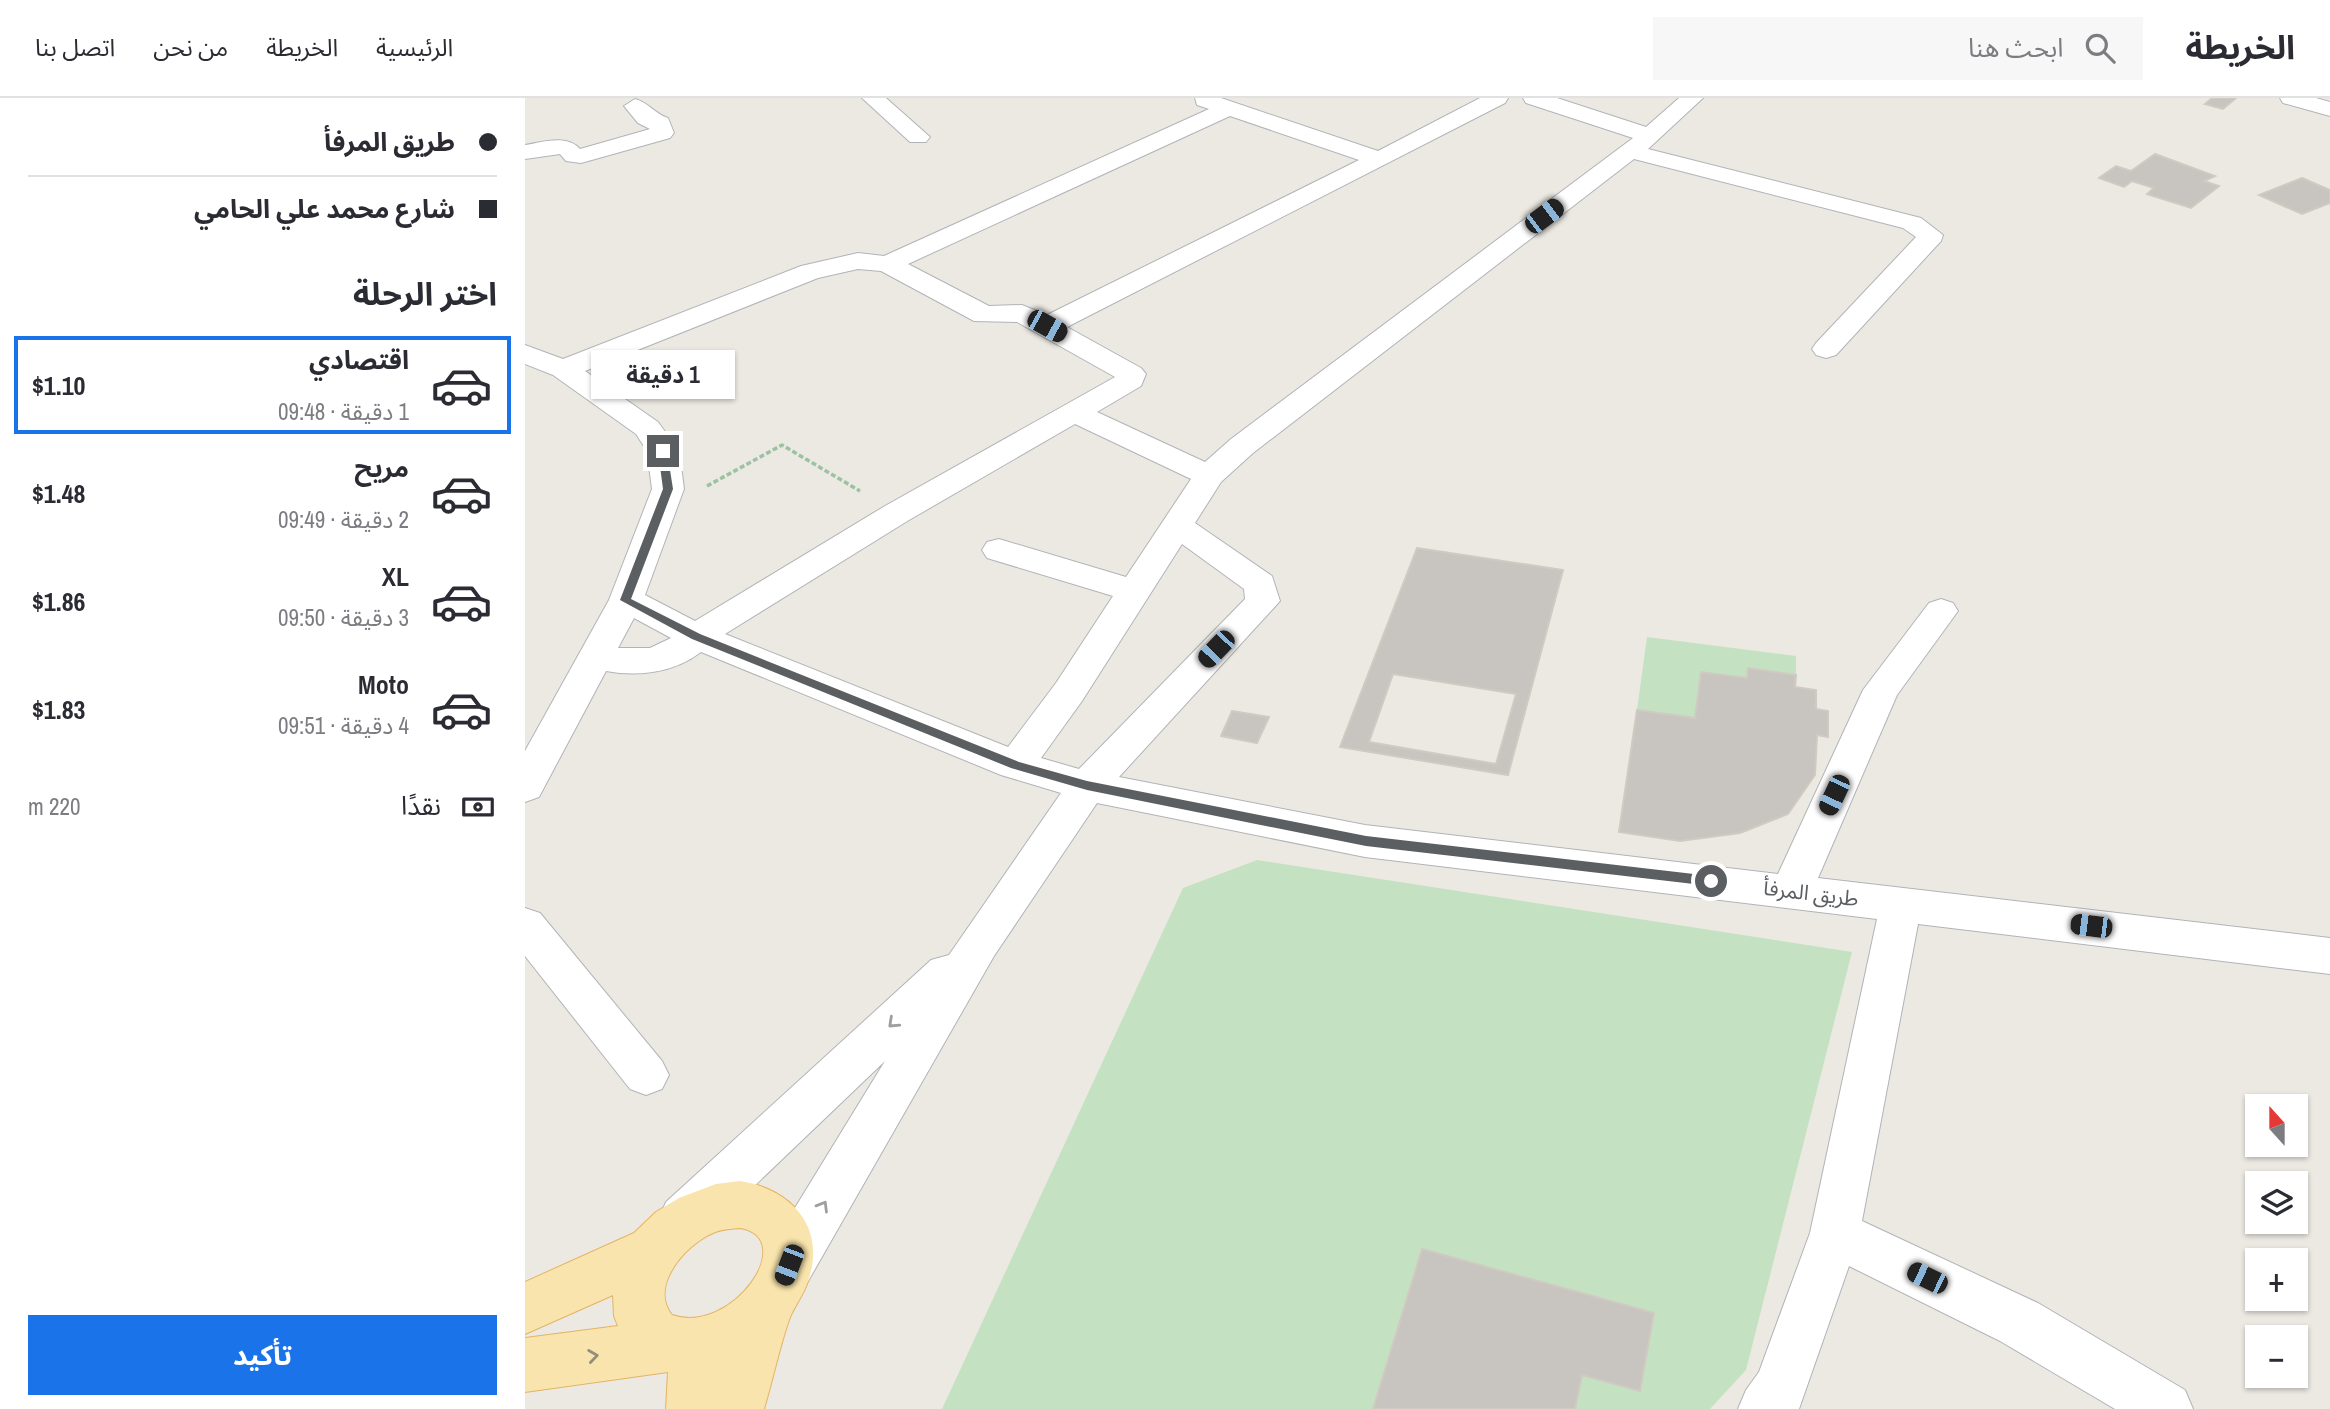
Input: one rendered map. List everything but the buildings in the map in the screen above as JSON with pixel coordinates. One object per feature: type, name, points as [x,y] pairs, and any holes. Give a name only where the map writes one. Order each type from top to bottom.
[{"type":"main road","points":[[525,1308],[666,1238],[699,1214],[724,1206],[746,1206],[767,1212],[781,1225],[789,1243],[737,1409]]},
{"type":"main road","points":[[666,1238],[641,1272],[636,1296],[640,1318],[653,1335],[685,1345]]},
{"type":"main road","points":[[525,1366],[722,1340],[746,1326],[777,1287]]},
{"type":"main road","points":[[685,1345],[693,1409]]},
{"type":"street","points":[[873,98],[919,137]]},
{"type":"street","points":[[1200,98],[1380,159]]},
{"type":"street","points":[[1047,326],[1497,98]]},
{"type":"street","points":[[1534,98],[1640,143],[1912,223],[1930,235],[1928,241],[1887,287],[1826,349]]},
{"type":"street","points":[[1015,765],[1069,692],[1209,476],[1242,446],[1640,143],[1692,98]]},
{"type":"street","points":[[2291,98],[2330,109]]},
{"type":"street","points":[[525,152],[561,147],[580,156],[662,133],[660,123],[646,118],[635,106]]},
{"type":"street","points":[[887,264],[1229,108]]},
{"type":"street","points":[[563,369],[810,272],[858,261],[887,264],[984,315],[1017,312],[1047,326],[1132,376],[1131,380],[897,513],[696,636],[673,656],[652,661],[623,662],[597,657]]},
{"type":"street","points":[[525,354],[563,369],[647,428],[663,451],[668,489],[626,600],[525,787]]},
{"type":"street","points":[[1073,412],[1209,476]]},
{"type":"street","points":[[777,1287],[979,943],[1087,786],[1263,601],[1260,584],[1178,526]]},
{"type":"street","points":[[999,550],[1135,591]]},
{"type":"street","name":"طريق المرفأ","points":[[626,600],[696,636],[1015,765],[1087,786],[1366,841],[2330,956]]},
{"type":"street","points":[[1791,891],[1881,690],[1941,611]]},
{"type":"street","points":[[1765,1409],[1780,1390],[1835,1233],[1901,904]]},
{"type":"street","points":[[525,925],[646,1075]]},
{"type":"street","points":[[666,1238],[979,943]]},
{"type":"street","points":[[1835,1233],[2019,1322],[2165,1409]]},
{"type":"path","points":[[668,489],[706,486],[782,445],[897,513]]},
{"type":"green space","points":[[1647,637],[1796,656],[1796,675],[1749,668],[1747,678],[1701,672],[1695,718],[1637,710]]},
{"type":"green space","points":[[1257,860],[1852,952],[1746,1370],[1710,1409],[942,1409],[1183,888]]},
{"type":"route","points":[[663,451],[668,489],[626,600],[696,636],[1015,765],[1087,786],[1366,841],[1711,881]]}]
